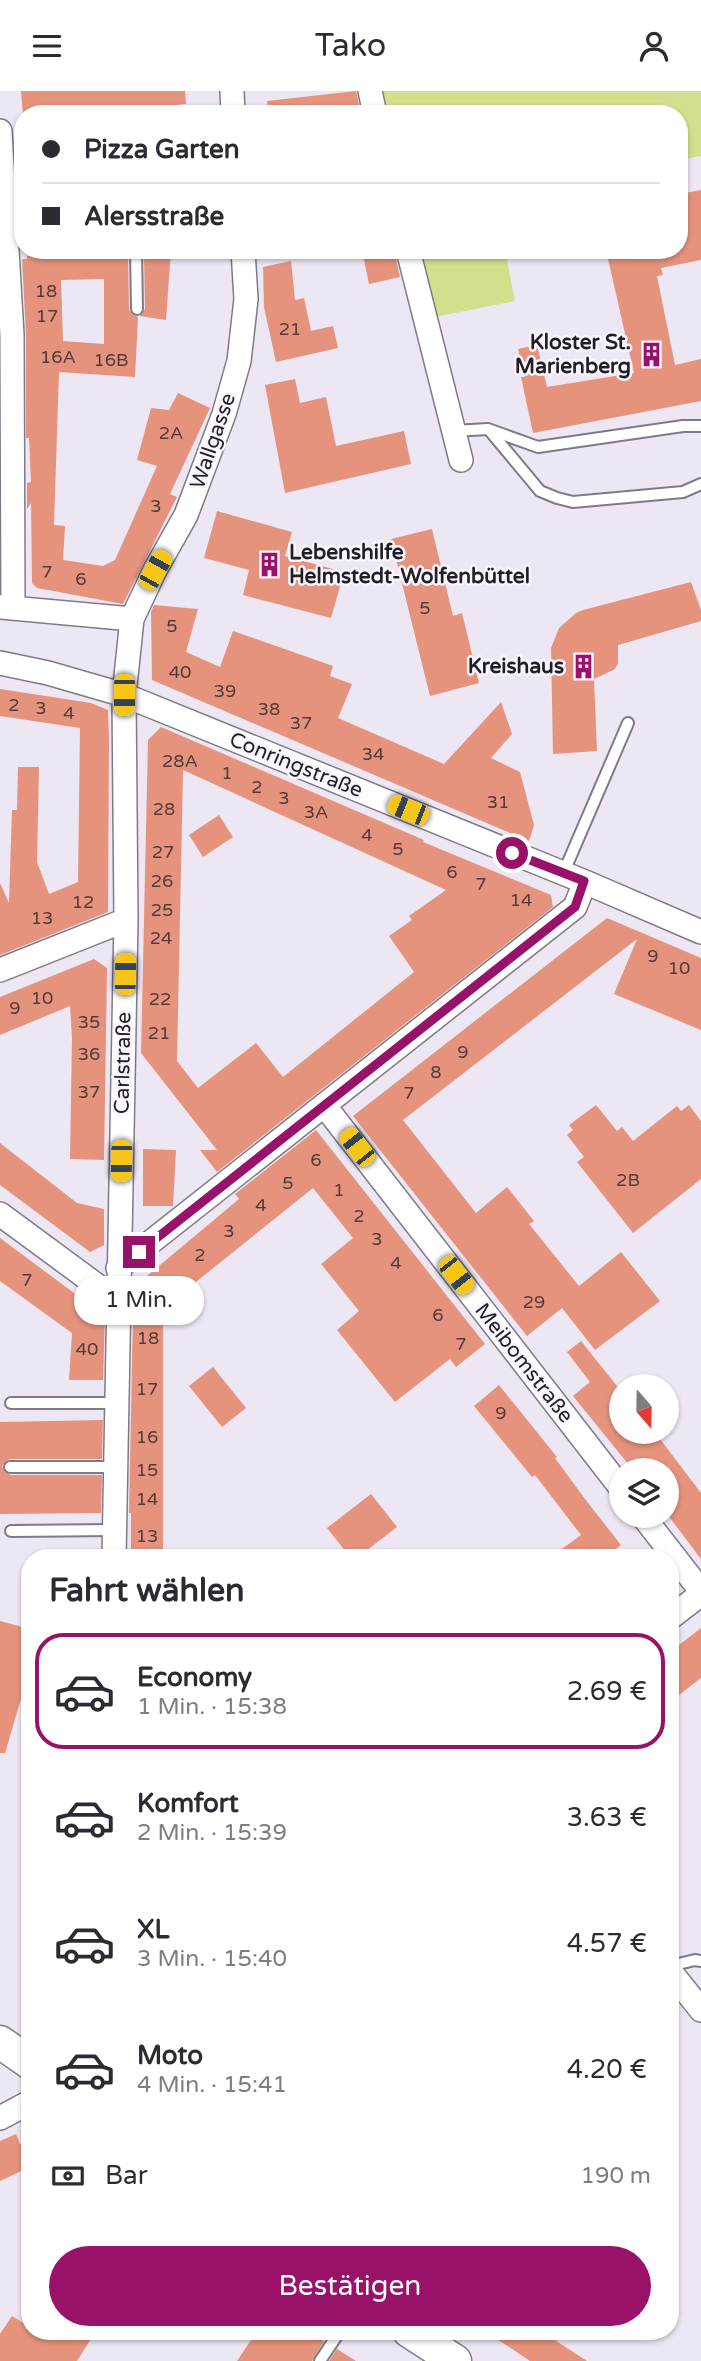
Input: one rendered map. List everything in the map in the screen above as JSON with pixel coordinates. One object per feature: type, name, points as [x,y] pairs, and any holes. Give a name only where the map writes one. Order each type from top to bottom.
[{"type":"main road","points":[[0,2042],[21,2057]]},
{"type":"main road","points":[[423,2340],[455,2361]]},
{"type":"street","points":[[0,131],[11,244],[6,335],[6,607],[132,619]]},
{"type":"street","name":"Wallgasse","points":[[124,695],[132,619],[155,570],[186,515],[224,414],[240,361],[246,299],[244,259]]},
{"type":"street","points":[[410,259],[461,460]]},
{"type":"street","name":"Conringstraße","points":[[0,663],[48,673],[124,695],[701,932]]},
{"type":"street","name":"Carlstraße","points":[[114,1549],[126,920],[124,695]]},
{"type":"street","points":[[118,1268],[575,907],[574,878]]},
{"type":"street","points":[[0,970],[126,920]]},
{"type":"street","name":"Meibomstraße","points":[[324,1105],[609,1473]]},
{"type":"street","points":[[0,1214],[117,1301]]},
{"type":"street","points":[[652,1528],[668,1549]]},
{"type":"street","points":[[679,1563],[701,1592],[679,1610]]},
{"type":"street","points":[[679,1981],[701,2011]]},
{"type":"street","points":[[0,2117],[21,2106]]},
{"type":"lane","points":[[136,259],[136,309]]},
{"type":"lane","points":[[453,431],[488,429],[538,447],[683,426],[701,426]]},
{"type":"lane","points":[[488,429],[540,491],[556,498],[573,502],[682,492],[701,484]]},
{"type":"lane","points":[[574,878],[628,723]]},
{"type":"lane","points":[[10,1403],[118,1403]]},
{"type":"lane","points":[[10,1467],[117,1467]]},
{"type":"lane","points":[[11,1531],[114,1530]]},
{"type":"lane","points":[[679,1966],[695,1960],[701,1961]]},
{"type":"lane","points":[[320,2361],[334,2340]]},
{"type":"green space","points":[[375,91],[701,91],[701,156],[688,158],[688,105],[378,105]]},
{"type":"green space","points":[[415,259],[507,259],[515,301],[430,318]]},
{"type":"building","points":[[21,91],[185,91],[186,104],[177,105],[22,105]]},
{"type":"building","points":[[356,91],[359,105],[267,105],[267,101]]},
{"type":"building","name":"Kloster St. Marienberg","points":[[701,190],[701,260],[661,268],[663,275],[657,276],[675,365],[701,359],[701,401],[533,433],[518,349],[537,345],[547,387],[634,373],[608,259],[688,259],[688,192]]},
{"type":"building","points":[[22,259],[128,259],[129,310],[138,317],[135,377],[59,372],[54,525],[65,526],[63,560],[103,566],[115,560],[157,466],[137,460],[151,408],[169,410],[178,393],[210,408],[170,494],[177,497],[123,604],[37,588],[32,583],[31,503],[27,509],[27,483],[31,482],[29,438],[26,438],[26,335]],"holes":[[[104,279],[104,344],[63,341],[61,280]]]},
{"type":"building","points":[[144,259],[170,259],[166,320],[140,316],[145,309]]},
{"type":"building","points":[[364,259],[396,259],[400,277],[369,284]]},
{"type":"building","points":[[291,261],[295,300],[304,298],[311,331],[333,326],[338,348],[276,362],[264,307],[263,267]]},
{"type":"building","points":[[295,379],[300,403],[326,397],[336,446],[404,431],[411,464],[285,493],[265,385]]},
{"type":"building","name":"Lebenshilfe Helmstedt-Wolfenbüttel","points":[[217,511],[292,532],[285,556],[344,572],[331,618],[243,595],[249,570],[204,558]]},
{"type":"building","name":"Kreishaus","points":[[432,529],[453,616],[462,613],[479,683],[430,696],[391,539]]},
{"type":"building","name":"Kreishaus","points":[[691,582],[701,610],[701,621],[618,645],[618,663],[615,669],[594,679],[597,751],[553,754],[551,648],[559,628],[583,610]]},
{"type":"building","points":[[154,605],[198,609],[186,652],[220,667],[233,631],[333,666],[330,676],[352,684],[338,718],[444,764],[501,702],[512,734],[491,758],[520,772],[534,825],[529,841],[152,680],[151,612]]},
{"type":"building","points":[[0,689],[91,703],[108,710],[109,738],[108,912],[0,955],[0,883],[9,903],[12,810],[17,810],[18,767],[39,767],[37,862],[49,894],[78,882],[80,728],[0,716]]},
{"type":"building","points":[[161,727],[551,895],[553,907],[217,1172],[200,1150],[217,1150],[141,1053],[148,740]],"holes":[[[183,770],[446,890],[409,916],[412,920],[389,936],[414,972],[283,1077],[256,1043],[198,1088],[177,1061]]]},
{"type":"building","points":[[219,815],[233,837],[203,857],[189,835]]},
{"type":"building","points":[[607,918],[701,958],[701,1030],[614,994],[637,939],[403,1120],[476,1213],[507,1187],[534,1221],[529,1224],[579,1286],[621,1252],[660,1301],[595,1350],[562,1308],[527,1336],[353,1116]]},
{"type":"building","points":[[94,959],[107,968],[104,1160],[70,1159],[70,1006],[0,1035],[0,997]]},
{"type":"building","points":[[596,1105],[617,1131],[622,1127],[633,1141],[677,1106],[681,1111],[689,1105],[701,1121],[701,1179],[633,1233],[577,1162],[584,1157],[567,1135],[573,1130],[569,1125]]},
{"type":"building","points":[[316,1130],[485,1344],[456,1367],[450,1359],[395,1402],[337,1330],[359,1311],[321,1264],[353,1238],[313,1188],[166,1306],[163,1316],[163,1549],[131,1549],[129,1513],[133,1312],[136,1285],[239,1199],[235,1194]]},
{"type":"building","points":[[0,1143],[77,1203],[104,1209],[104,1245],[90,1252],[0,1185]]},
{"type":"building","points":[[143,1149],[176,1150],[173,1206],[143,1206]]},
{"type":"building","points":[[0,1238],[105,1316],[103,1380],[69,1380],[72,1333],[0,1281]]},
{"type":"building","points":[[581,1341],[609,1376],[609,1440],[573,1396],[590,1382],[567,1352]]},
{"type":"building","points":[[213,1367],[246,1408],[222,1427],[189,1386]]},
{"type":"building","points":[[499,1385],[557,1457],[555,1458],[621,1545],[616,1549],[562,1549],[581,1535],[535,1475],[532,1477],[474,1406]]},
{"type":"building","points":[[103,1420],[102,1459],[10,1459],[2,1466],[10,1475],[102,1475],[101,1513],[0,1514],[0,1422]]},
{"type":"building","points":[[612,1444],[664,1444],[674,1458],[623,1458]]},
{"type":"building","points":[[679,1464],[701,1493],[701,1559],[678,1528]]},
{"type":"building","points":[[371,1494],[397,1527],[368,1549],[344,1549],[327,1528]]},
{"type":"building","points":[[0,1621],[21,1627],[21,1699],[5,1753],[0,1753]]},
{"type":"building","points":[[701,1628],[701,1678],[679,1695],[679,1645]]},
{"type":"building","points":[[16,2134],[21,2144],[21,2171],[0,2181],[0,2141]]},
{"type":"building","points":[[12,2316],[21,2322],[21,2340],[90,2340],[77,2361],[0,2361],[0,2334]]},
{"type":"building","points":[[251,2340],[324,2341],[312,2361],[237,2361]]},
{"type":"building","points":[[498,2340],[555,2340],[587,2361],[530,2361]]},
{"type":"building","points":[[337,2349],[356,2361],[329,2361]]},
{"type":"place","name":"Kloster St. Marienberg","points":[[651,354]]},
{"type":"place","name":"Lebenshilfe Helmstedt-Wolfenbüttel","points":[[269,564]]},
{"type":"place","name":"Kreishaus","points":[[584,666]]},
{"type":"route","points":[[139,1252],[575,907],[584,881],[512,853]]}]
